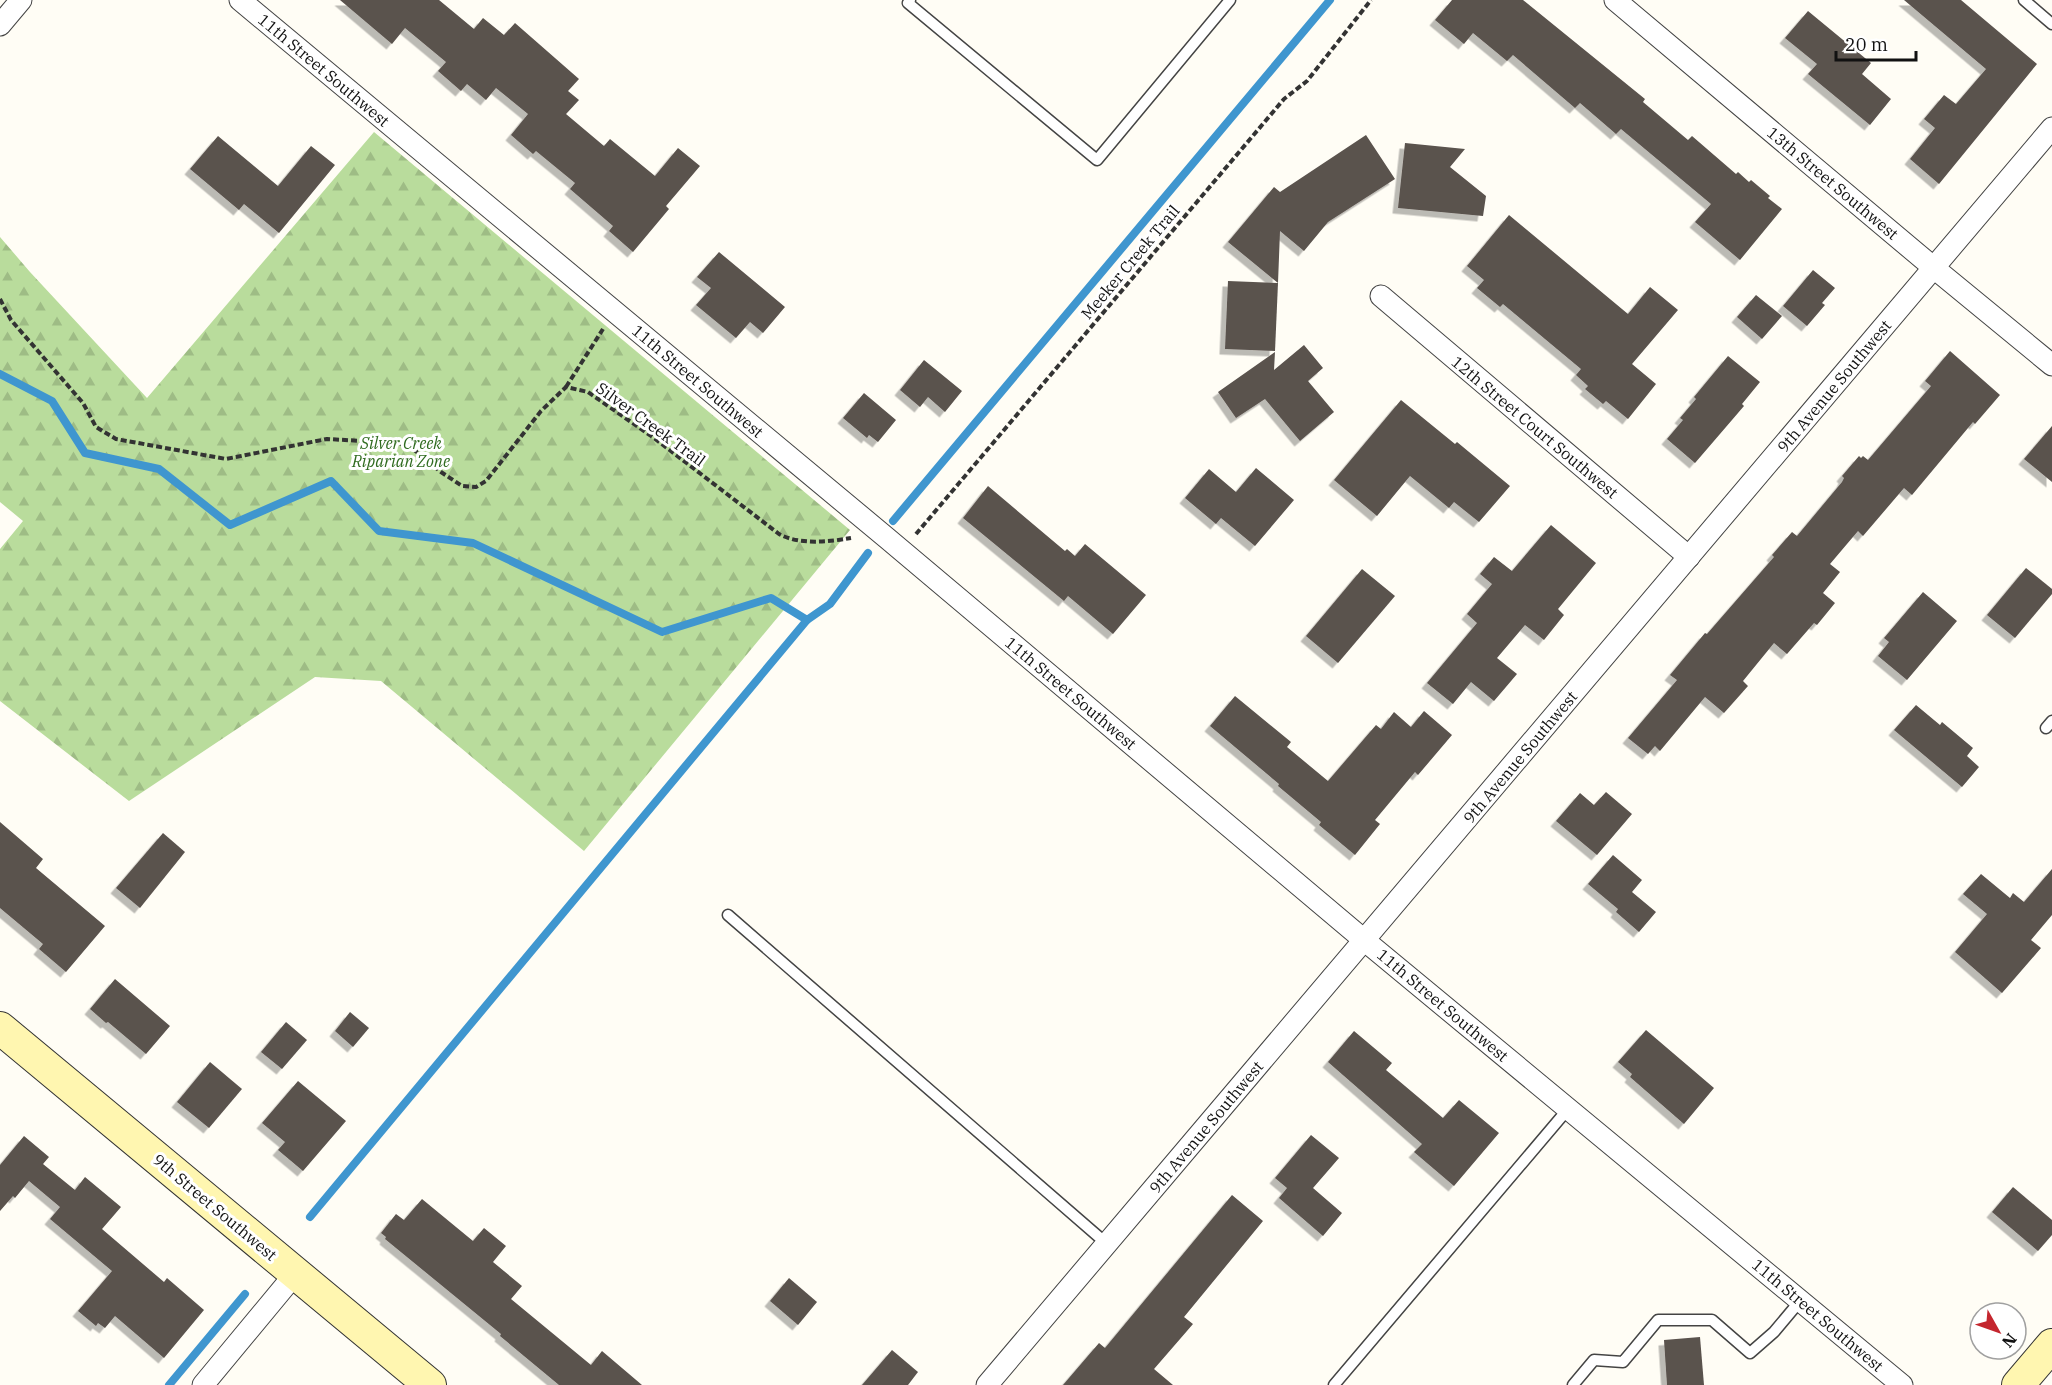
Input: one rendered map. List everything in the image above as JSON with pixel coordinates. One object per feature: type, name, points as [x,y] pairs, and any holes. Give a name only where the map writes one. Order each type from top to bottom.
[{"type":"street","points":[[0,25],[21,0]]},
{"type":"street","name":"11th Street Southwest","points":[[240,0],[915,562],[1364,940],[1902,1385]]},
{"type":"street","name":"13th Street Southwest","points":[[1615,0],[2052,365]]},
{"type":"street","name":"9th Avenue Southwest","points":[[987,1385],[2052,128]]},
{"type":"street","name":"12th Street Court Southwest","points":[[1381,296],[1689,557]]},
{"type":"street","name":"9th Street Southwest","points":[[0,1028],[430,1385]]},
{"type":"street","points":[[203,1385],[295,1274]]},
{"type":"street","points":[[2018,1385],[2052,1345]]},
{"type":"lane","points":[[910,0],[908,3],[1096,160],[1230,0]]},
{"type":"lane","points":[[2024,0],[2052,24]]},
{"type":"lane","points":[[728,915],[1107,1244]]},
{"type":"lane","points":[[1334,1385],[1568,1109]]},
{"type":"lane","points":[[1573,1385],[1594,1360],[1623,1362],[1658,1320],[1712,1320],[1750,1353],[1774,1332],[1800,1301]]},
{"type":"path","name":"Meeker Creek Trail","points":[[910,541],[1284,99],[1307,81],[1371,0]]},
{"type":"path","points":[[0,299],[11,320],[83,403],[96,427],[116,439],[226,459],[327,439],[399,444],[412,448],[462,486],[476,487],[486,481],[541,411],[566,387],[596,338],[615,313]]},
{"type":"path","name":"Silver Creek Trail","points":[[566,387],[588,392],[654,438],[789,540],[829,542],[859,537]]},
{"type":"green space","name":"Silver Creek Riparian Zone","points":[[374,132],[850,530],[584,851],[381,681],[315,677],[129,801],[0,701],[0,549],[23,521],[0,502],[0,237],[147,398]]},
{"type":"building","points":[[340,0],[439,0],[474,29],[483,18],[504,35],[515,23],[579,79],[568,91],[579,100],[566,114],[604,146],[610,139],[655,176],[678,148],[700,166],[666,206],[669,209],[633,252],[609,231],[613,226],[570,189],[575,183],[536,151],[533,154],[511,135],[528,114],[496,88],[486,100],[467,84],[461,91],[438,71],[446,62],[405,28],[392,44]]},
{"type":"building","points":[[1452,0],[1523,0],[1645,99],[1643,102],[1688,140],[1692,136],[1736,174],[1738,172],[1749,182],[1751,180],[1782,209],[1740,260],[1695,222],[1711,204],[1621,129],[1616,134],[1580,103],[1575,108],[1513,55],[1507,61],[1473,33],[1464,44],[1435,20]]},
{"type":"building","points":[[1904,0],[1961,0],[2037,64],[1939,184],[1910,159],[1935,128],[1924,119],[1944,95],[1956,104],[1986,69]]},
{"type":"building","points":[[1808,11],[1871,63],[1862,74],[1891,99],[1870,125],[1808,74],[1817,64],[1785,38]]},
{"type":"building","points":[[1366,135],[1395,179],[1328,222],[1304,251],[1280,231],[1278,283],[1228,242],[1274,187],[1280,192]]},
{"type":"building","points":[[218,136],[278,186],[311,146],[335,165],[279,233],[244,204],[239,210],[190,169]]},
{"type":"building","points":[[1405,143],[1465,149],[1450,167],[1486,196],[1483,216],[1398,208]]},
{"type":"building","points":[[1509,215],[1628,314],[1650,287],[1678,310],[1632,364],[1656,384],[1628,419],[1606,401],[1603,404],[1585,389],[1588,386],[1576,375],[1581,369],[1503,304],[1500,307],[1477,288],[1484,280],[1467,266]]},
{"type":"building","points":[[719,252],[785,307],[763,333],[750,322],[736,338],[696,305],[711,288],[697,277]]},
{"type":"building","points":[[1813,270],[1835,288],[1822,303],[1825,305],[1807,326],[1783,306]]},
{"type":"building","points":[[1228,281],[1278,283],[1275,351],[1225,349]]},
{"type":"building","points":[[1756,295],[1782,316],[1762,339],[1737,317]]},
{"type":"building","points":[[1304,345],[1323,368],[1308,381],[1334,412],[1300,441],[1265,399],[1236,418],[1218,392],[1275,352],[1274,370]]},
{"type":"building","points":[[1950,351],[2000,395],[1975,424],[1973,422],[1912,495],[1904,488],[1863,536],[1858,531],[1830,564],[1840,572],[1823,593],[1835,603],[1817,625],[1814,623],[1787,654],[1774,643],[1743,681],[1748,686],[1724,713],[1705,697],[1660,751],[1655,746],[1648,754],[1628,738],[1677,680],[1670,675],[1774,557],[1772,555],[1792,532],[1797,536],[1842,482],[1844,478],[1842,476],[1859,456],[1868,460],[1931,386],[1925,381]]},
{"type":"building","points":[[1728,356],[1760,382],[1742,404],[1744,406],[1695,463],[1667,439],[1683,420],[1680,418],[1696,399],[1694,397]]},
{"type":"building","points":[[924,360],[962,391],[945,412],[928,397],[920,407],[900,390]]},
{"type":"building","points":[[864,393],[896,420],[878,442],[869,435],[867,438],[843,418]]},
{"type":"building","points":[[1401,400],[1510,486],[1479,522],[1454,502],[1449,508],[1410,476],[1377,516],[1334,480]]},
{"type":"building","points":[[2052,426],[2052,482],[2024,459]]},
{"type":"building","points":[[1256,468],[1294,500],[1255,546],[1221,518],[1216,524],[1185,498],[1209,469],[1236,492]]},
{"type":"building","points":[[988,486],[1065,551],[1067,549],[1075,556],[1085,544],[1146,595],[1113,634],[1068,596],[1064,601],[963,518]]},
{"type":"building","points":[[1551,525],[1596,563],[1558,609],[1564,615],[1544,640],[1525,625],[1497,658],[1517,674],[1494,701],[1471,682],[1453,704],[1427,683],[1477,623],[1467,614],[1492,584],[1480,574],[1494,557],[1512,571]]},
{"type":"building","points":[[2026,568],[2052,589],[2052,594],[2015,638],[1987,615]]},
{"type":"building","points":[[1362,569],[1395,596],[1338,663],[1306,636]]},
{"type":"building","points":[[1923,592],[1957,621],[1907,680],[1878,656],[1889,642],[1884,638]]},
{"type":"building","points":[[1235,696],[1291,742],[1287,747],[1328,781],[1376,725],[1381,729],[1394,712],[1411,727],[1424,711],[1452,735],[1418,775],[1415,772],[1375,820],[1380,824],[1355,855],[1319,825],[1321,822],[1278,786],[1279,784],[1210,726]]},
{"type":"building","points":[[1916,705],[1940,725],[1942,722],[1973,748],[1967,756],[1979,767],[1962,787],[1894,730]]},
{"type":"building","points":[[1606,792],[1632,814],[1597,855],[1556,821],[1580,793],[1594,805]]},
{"type":"building","points":[[0,822],[43,859],[36,868],[105,926],[66,972],[39,949],[43,944],[0,908]]},
{"type":"building","points":[[163,833],[185,852],[140,908],[116,888]]},
{"type":"building","points":[[1613,855],[1642,880],[1632,892],[1656,912],[1639,932],[1616,912],[1618,909],[1588,884]]},
{"type":"building","points":[[2052,869],[2052,915],[2031,940],[2041,948],[2002,993],[1955,952],[1987,914],[1963,894],[1981,874],[2010,898],[2013,893],[2024,902]]},
{"type":"building","points":[[115,979],[170,1026],[146,1054],[90,1009]]},
{"type":"building","points":[[350,1012],[369,1028],[353,1047],[335,1031]]},
{"type":"building","points":[[286,1022],[307,1040],[282,1069],[261,1052]]},
{"type":"building","points":[[1646,1030],[1714,1088],[1684,1124],[1630,1077],[1632,1074],[1618,1062]]},
{"type":"building","points":[[1354,1031],[1392,1063],[1386,1070],[1443,1118],[1459,1100],[1499,1133],[1454,1186],[1414,1152],[1422,1144],[1328,1062]]},
{"type":"building","points":[[210,1062],[242,1089],[209,1128],[177,1102]]},
{"type":"building","points":[[298,1081],[346,1121],[303,1171],[278,1150],[285,1142],[262,1123]]},
{"type":"building","points":[[1311,1135],[1339,1158],[1313,1188],[1342,1213],[1323,1236],[1279,1198],[1287,1188],[1275,1178]]},
{"type":"building","points":[[24,1136],[49,1157],[43,1164],[75,1190],[85,1177],[121,1207],[102,1229],[164,1282],[167,1278],[204,1310],[164,1358],[115,1316],[105,1328],[98,1323],[96,1326],[78,1311],[112,1271],[50,1219],[60,1207],[29,1181],[0,1211],[0,1165]]},
{"type":"building","points":[[2013,1187],[2052,1220],[2052,1235],[2038,1251],[1992,1212]]},
{"type":"building","points":[[1232,1195],[1263,1221],[1184,1317],[1193,1324],[1154,1369],[1173,1385],[1063,1385],[1099,1343],[1105,1348]]},
{"type":"building","points":[[422,1199],[473,1241],[484,1228],[506,1246],[493,1262],[522,1286],[511,1299],[591,1365],[602,1351],[642,1385],[559,1385],[385,1239],[386,1237],[381,1233],[396,1214],[404,1220]]},
{"type":"building","points":[[789,1278],[817,1302],[798,1325],[770,1301]]},
{"type":"building","points":[[1700,1337],[1704,1385],[1667,1385],[1664,1340]]},
{"type":"building","points":[[892,1350],[918,1372],[908,1385],[862,1385]]},
{"type":"waterway","points":[[893,521],[1330,0]]},
{"type":"waterway","points":[[0,374],[52,401],[85,453],[159,469],[230,525],[331,481],[379,531],[473,543],[662,632],[771,598],[807,620],[830,604],[868,553]]},
{"type":"waterway","points":[[310,1217],[807,620]]},
{"type":"waterway","points":[[169,1385],[245,1294]]}]
